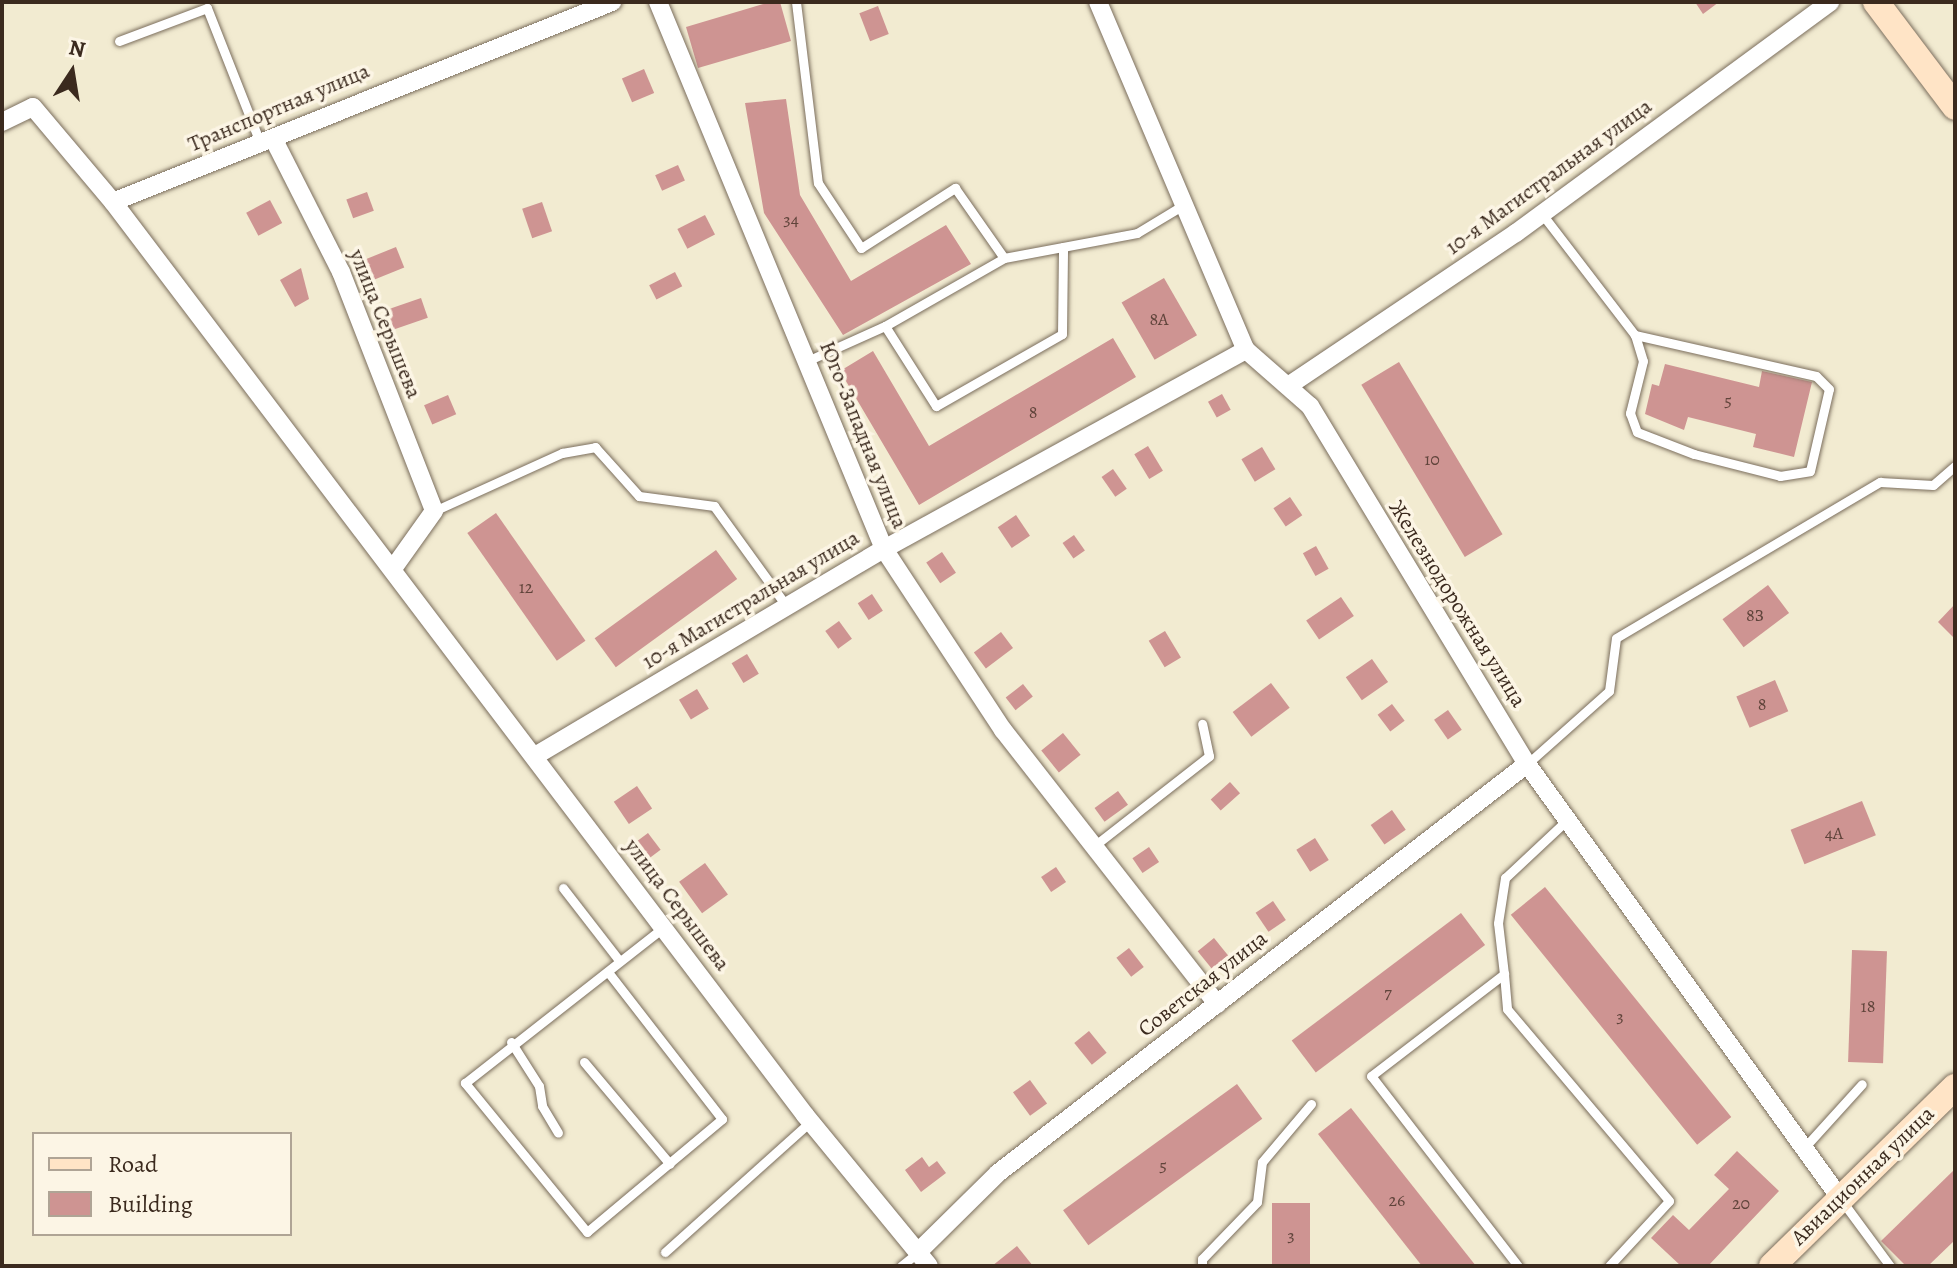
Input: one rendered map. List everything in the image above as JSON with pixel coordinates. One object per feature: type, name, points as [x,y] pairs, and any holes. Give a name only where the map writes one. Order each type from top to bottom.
[{"type":"street","name":"Транспортная улица","points":[[113,202],[268,142],[395,85],[612,2]]},
{"type":"street","name":"Юго-Западная улица","points":[[658,2],[884,549],[1003,730],[1217,1004]]},
{"type":"street","name":"Железнодорожная улица","points":[[1098,2],[1182,206],[1246,350],[1291,384],[1310,406],[1527,764],[1840,1198]]},
{"type":"street","name":"10-я Магистральная улица","points":[[1291,384],[1542,214],[1830,2]]},
{"type":"street","points":[[1876,2],[1955,107]]},
{"type":"street","points":[[2,122],[33,107],[113,202]]},
{"type":"street","name":"улица Серышева","points":[[268,142],[341,272],[434,511]]},
{"type":"street","name":"улица Серышева","points":[[113,202],[394,567],[811,1121],[923,1259]]},
{"type":"street","name":"10-я Магистральная улица","points":[[535,756],[884,549],[1246,350]]},
{"type":"street","points":[[394,567],[434,511]]},
{"type":"street","name":"Советская улица","points":[[923,1259],[998,1173],[1527,764]]},
{"type":"street","name":"Авиационная улица","points":[[1772,1266],[1955,1087]]},
{"type":"lane","points":[[796,2],[818,183],[861,248],[955,188],[1004,258]]},
{"type":"lane","points":[[119,41],[207,8],[268,142]]},
{"type":"lane","points":[[807,361],[885,326],[1004,258],[1137,233],[1182,206]]},
{"type":"lane","points":[[1542,214],[1635,335],[1643,361],[1630,413],[1637,432],[1694,454],[1780,476],[1810,471],[1829,389],[1816,376],[1635,335]]},
{"type":"lane","points":[[885,326],[936,406],[1062,334],[1063,247]]},
{"type":"lane","points":[[434,511],[562,453],[595,447],[639,496],[714,506],[787,607]]},
{"type":"lane","points":[[1527,764],[1609,691],[1616,638],[1880,482],[1933,485],[1955,466]]},
{"type":"lane","points":[[1094,846],[1209,756],[1202,724]]},
{"type":"lane","points":[[1566,821],[1505,878],[1498,923],[1507,1009],[1669,1201],[1609,1266]]},
{"type":"lane","points":[[563,888],[618,959]]},
{"type":"lane","points":[[608,972],[722,1119],[587,1232],[465,1083],[511,1042],[664,927]]},
{"type":"lane","points":[[1504,974],[1371,1076],[1518,1266]]},
{"type":"lane","points":[[511,1042],[539,1086],[542,1106],[558,1133]]},
{"type":"lane","points":[[584,1062],[670,1164]]},
{"type":"lane","points":[[1804,1148],[1862,1084]]},
{"type":"lane","points":[[1202,1266],[1202,1259],[1257,1202],[1262,1162],[1311,1104]]},
{"type":"lane","points":[[665,1252],[811,1121]]},
{"type":"lane","points":[[1840,1198],[1890,1266]]},
{"type":"lane","points":[[901,1266],[923,1259]]},
{"type":"building","points":[[770,2],[780,2],[791,41],[698,68],[686,27]]},
{"type":"building","points":[[1695,2],[1719,2],[1703,14]]},
{"type":"building","points":[[878,6],[889,34],[870,41],[859,13]]},
{"type":"building","points":[[644,69],[654,93],[632,102],[622,78]]},
{"type":"building","points":[[786,99],[800,195],[851,281],[946,225],[971,264],[843,335],[764,213],[745,103]]},
{"type":"building","points":[[678,165],[685,181],[662,191],[655,175]]},
{"type":"building","points":[[367,192],[374,211],[353,218],[346,200]]},
{"type":"building","points":[[270,200],[282,223],[258,236],[246,213]]},
{"type":"building","points":[[542,202],[552,231],[532,238],[522,209]]},
{"type":"building","points":[[705,215],[715,235],[687,249],[677,229]]},
{"type":"building","points":[[396,247],[404,267],[371,281],[363,260]]},
{"type":"building","points":[[301,268],[309,299],[295,307],[280,280]]},
{"type":"building","points":[[675,272],[682,286],[656,299],[649,285]]},
{"type":"building","points":[[1164,278],[1197,335],[1155,360],[1122,303]]},
{"type":"building","points":[[421,298],[428,318],[394,330],[387,310]]},
{"type":"building","points":[[1113,338],[1136,377],[919,505],[840,371],[873,351],[929,446]]},
{"type":"building","points":[[1399,362],[1503,534],[1465,557],[1361,385]]},
{"type":"building","points":[[1665,364],[1759,387],[1762,371],[1812,382],[1794,457],[1753,447],[1756,434],[1688,417],[1684,430],[1645,414],[1652,384],[1659,386]]},
{"type":"building","points":[[1222,394],[1231,410],[1217,418],[1208,402]]},
{"type":"building","points":[[448,395],[456,414],[432,424],[424,405]]},
{"type":"building","points":[[1148,446],[1163,471],[1149,479],[1134,454]]},
{"type":"building","points":[[1262,447],[1275,469],[1255,482],[1241,459]]},
{"type":"building","points":[[1113,469],[1127,489],[1115,497],[1102,477]]},
{"type":"building","points":[[1290,497],[1302,515],[1286,526],[1273,508]]},
{"type":"building","points":[[496,513],[585,641],[557,661],[467,533]]},
{"type":"building","points":[[1016,515],[1030,536],[1012,548],[998,527]]},
{"type":"building","points":[[1074,535],[1085,551],[1073,559],[1063,543]]},
{"type":"building","points":[[1316,546],[1329,569],[1315,576],[1303,553]]},
{"type":"building","points":[[716,550],[737,579],[616,667],[595,638]]},
{"type":"building","points":[[942,552],[956,573],[940,583],[926,563]]},
{"type":"building","points":[[1768,585],[1789,613],[1744,647],[1722,619]]},
{"type":"building","points":[[872,594],[883,611],[869,620],[858,603]]},
{"type":"building","points":[[1341,597],[1354,616],[1319,640],[1306,620]]},
{"type":"building","points":[[1955,604],[1955,639],[1938,622]]},
{"type":"building","points":[[839,621],[852,639],[838,649],[825,631]]},
{"type":"building","points":[[1165,631],[1181,658],[1165,667],[1149,641]]},
{"type":"building","points":[[1001,632],[1013,648],[986,668],[974,652]]},
{"type":"building","points":[[747,654],[759,674],[743,683],[732,663]]},
{"type":"building","points":[[1372,659],[1388,682],[1362,700],[1346,677]]},
{"type":"building","points":[[1775,680],[1788,711],[1750,728],[1736,696]]},
{"type":"building","points":[[1271,683],[1290,708],[1251,737],[1233,712]]},
{"type":"building","points":[[1023,684],[1033,697],[1016,710],[1006,698]]},
{"type":"building","points":[[697,689],[709,709],[691,720],[679,700]]},
{"type":"building","points":[[1392,704],[1405,721],[1390,732],[1378,715]]},
{"type":"building","points":[[1448,710],[1462,730],[1448,739],[1434,720]]},
{"type":"building","points":[[1063,733],[1081,755],[1059,772],[1041,751]]},
{"type":"building","points":[[1230,782],[1240,793],[1221,811],[1211,799]]},
{"type":"building","points":[[637,786],[652,808],[629,824],[614,802]]},
{"type":"building","points":[[1118,791],[1128,805],[1105,822],[1095,808]]},
{"type":"building","points":[[1862,801],[1876,835],[1804,864],[1791,830]]},
{"type":"building","points":[[1392,810],[1406,830],[1384,845],[1371,825]]},
{"type":"building","points":[[648,833],[661,850],[650,858],[638,841]]},
{"type":"building","points":[[1315,838],[1329,860],[1310,872],[1296,850]]},
{"type":"building","points":[[1149,847],[1159,862],[1142,873],[1132,858]]},
{"type":"building","points":[[705,863],[728,895],[702,913],[679,882]]},
{"type":"building","points":[[1056,867],[1066,882],[1051,892],[1041,877]]},
{"type":"building","points":[[1545,887],[1731,1117],[1697,1145],[1511,915]]},
{"type":"building","points":[[1273,901],[1286,920],[1268,932],[1256,913]]},
{"type":"building","points":[[1461,913],[1485,945],[1316,1073],[1292,1041]]},
{"type":"building","points":[[1214,938],[1230,958],[1214,971],[1198,951]]},
{"type":"building","points":[[1129,948],[1144,967],[1131,977],[1116,958]]},
{"type":"building","points":[[1852,950],[1887,951],[1883,1063],[1848,1062]]},
{"type":"building","points":[[1089,1031],[1107,1053],[1092,1065],[1074,1043]]},
{"type":"building","points":[[1030,1080],[1047,1103],[1030,1116],[1013,1092]]},
{"type":"building","points":[[1237,1084],[1262,1119],[1088,1245],[1063,1210]]},
{"type":"building","points":[[1351,1108],[1476,1266],[1422,1266],[1318,1134]]},
{"type":"building","points":[[1737,1151],[1779,1191],[1708,1266],[1681,1266],[1651,1238],[1673,1215],[1689,1230],[1729,1189],[1714,1175]]},
{"type":"building","points":[[922,1157],[929,1167],[937,1161],[946,1173],[921,1192],[905,1170]]},
{"type":"building","points":[[1955,1169],[1955,1240],[1928,1266],[1906,1266],[1881,1241]]},
{"type":"building","points":[[1272,1203],[1310,1203],[1310,1266],[1272,1266]]},
{"type":"building","points":[[1017,1246],[1033,1266],[992,1266]]}]
